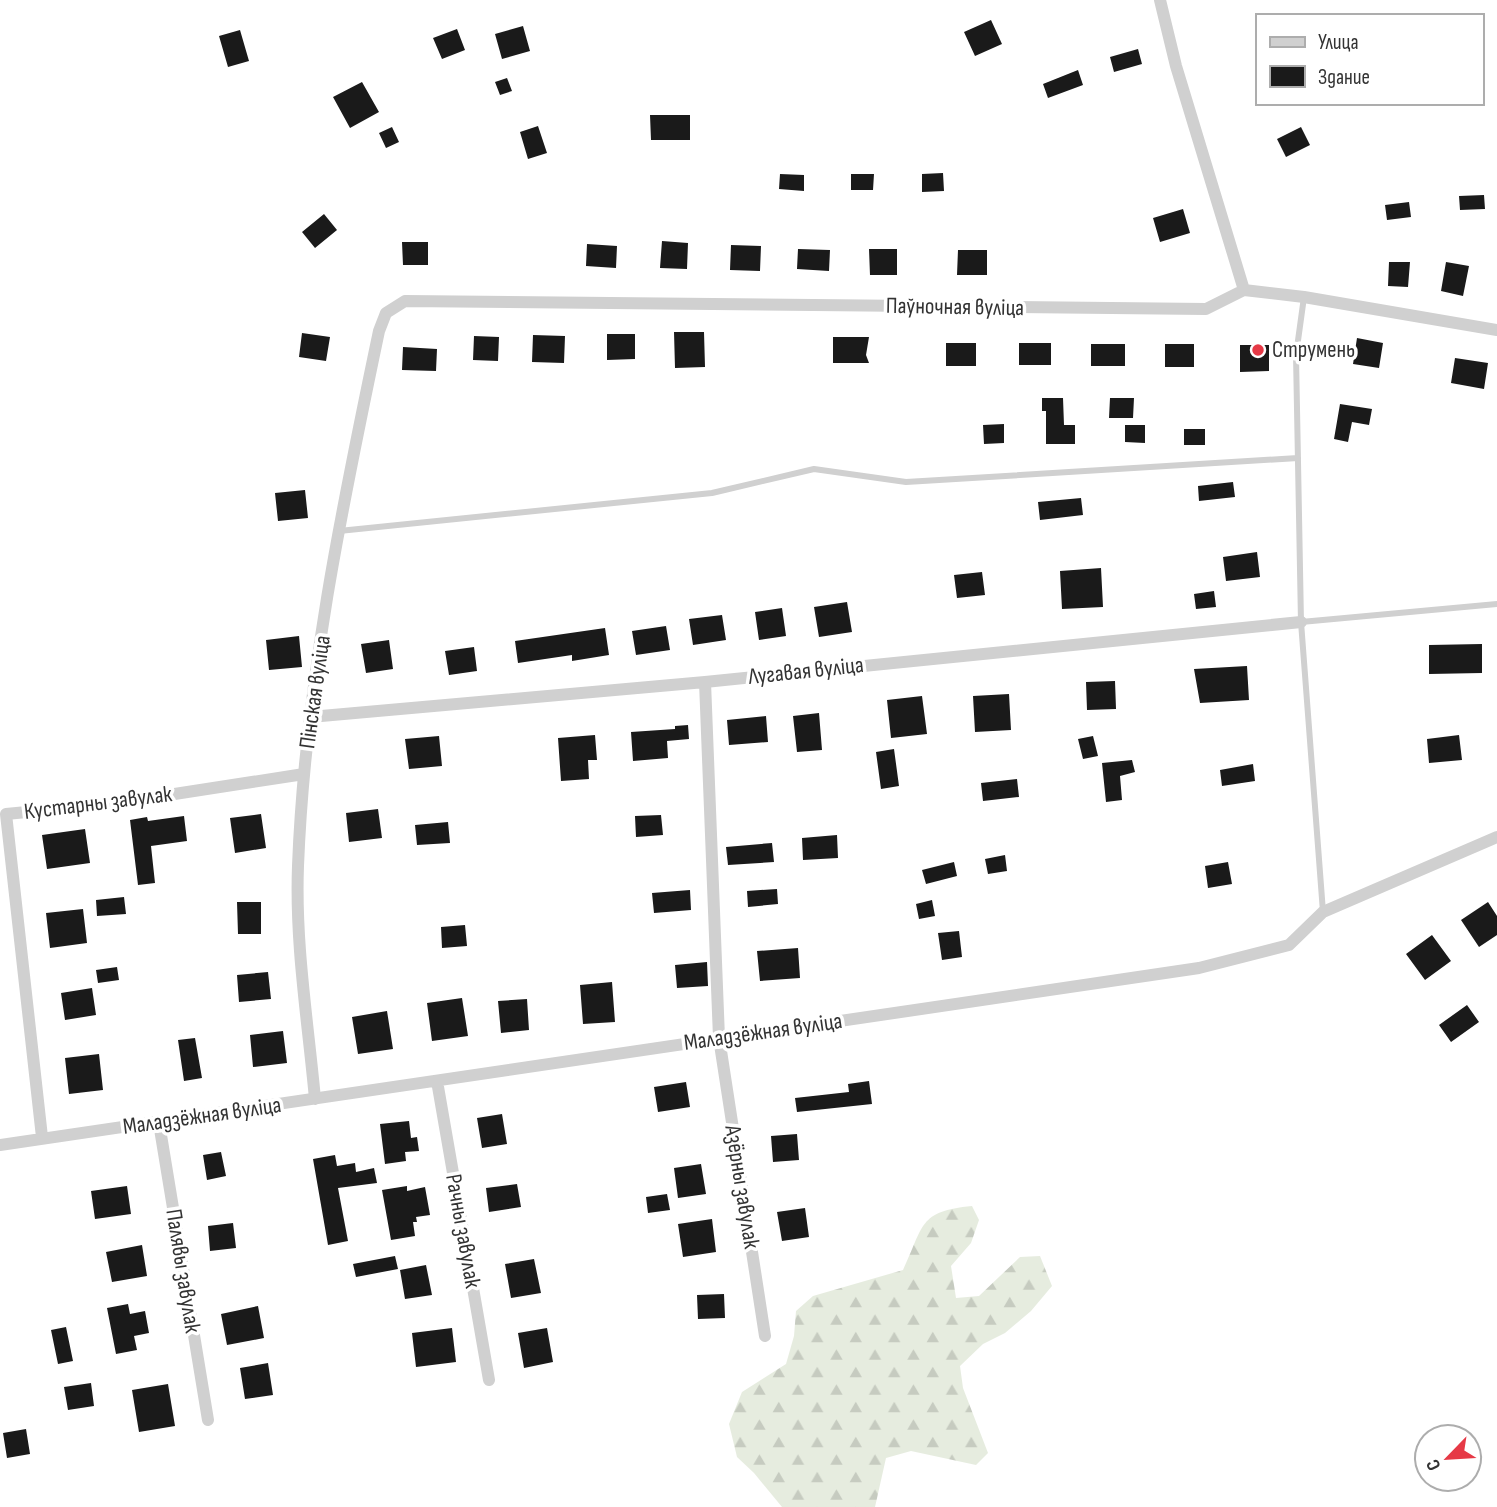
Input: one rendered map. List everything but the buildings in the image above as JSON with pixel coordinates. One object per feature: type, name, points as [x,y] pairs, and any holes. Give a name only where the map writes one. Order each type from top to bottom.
[{"type":"street","points":[[1160,0],[1176,66],[1244,290],[1304,297],[1497,330]]},
{"type":"street","name":"Паўночная вуліца","points":[[405,301],[1206,309],[1244,290]]},
{"type":"street","name":"Пінская вуліца","points":[[315,1099],[299,930],[298,868],[310,717],[338,531],[379,331],[386,313],[405,301]]},
{"type":"street","name":"Лугавая вуліца","points":[[310,717],[705,682],[1301,622]]},
{"type":"street","name":"Азёрны завулак","points":[[705,682],[719,1038],[765,1336]]},
{"type":"street","name":"Кустарны завулак","points":[[42,1137],[2,814],[110,804],[304,774]]},
{"type":"street","name":"Маладзёжная вуліца","points":[[0,1145],[1199,968],[1289,945],[1323,912],[1497,837]]},
{"type":"street","name":"Рачны завулак","points":[[438,1081],[489,1380]]},
{"type":"street","name":"Палявы завулак","points":[[159,1123],[208,1420]]},
{"type":"lane","points":[[1304,297],[1296,355],[1301,622],[1323,912]]},
{"type":"lane","points":[[338,531],[712,493],[814,469],[906,482],[1298,458]]},
{"type":"lane","points":[[1301,622],[1497,604]]},
{"type":"green space","points":[[972,1206],[979,1220],[971,1243],[951,1266],[956,1298],[979,1296],[1020,1257],[1040,1256],[1052,1286],[1031,1311],[1005,1333],[983,1344],[960,1366],[963,1388],[988,1453],[976,1465],[911,1451],[886,1458],[875,1507],[782,1507],[737,1457],[729,1424],[742,1392],[786,1364],[794,1336],[796,1311],[813,1296],[903,1270],[925,1223],[941,1212]]},
{"type":"place","name":"Струмень","points":[[1258,350]]}]
